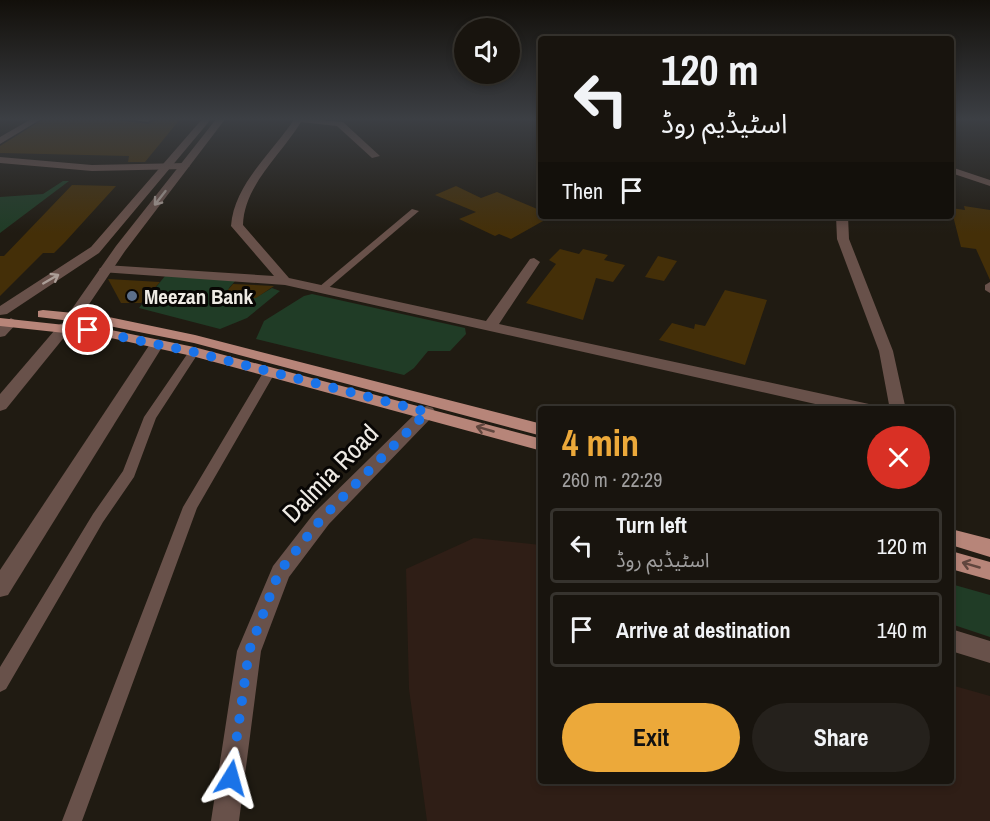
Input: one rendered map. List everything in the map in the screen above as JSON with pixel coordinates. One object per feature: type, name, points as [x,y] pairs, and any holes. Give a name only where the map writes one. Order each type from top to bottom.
[{"type":"main road","points":[[3,320],[69,321],[144,327],[538,429]]},
{"type":"main road","points":[[69,321],[427,412],[538,444]]},
{"type":"main road","points":[[954,538],[990,548]]},
{"type":"main road","points":[[954,561],[990,571]]},
{"type":"street","points":[[3,320],[95,250],[176,156]]},
{"type":"street","points":[[0,405],[69,321],[105,269],[192,156]]},
{"type":"street","points":[[272,156],[246,194],[235,215],[237,226],[285,281]]},
{"type":"street","points":[[0,160],[92,168],[185,166]]},
{"type":"street","points":[[954,171],[990,183]]},
{"type":"street","points":[[842,219],[843,239],[886,351],[897,406]]},
{"type":"street","points":[[95,250],[120,249]]},
{"type":"street","points":[[490,326],[534,262]]},
{"type":"street","points":[[105,269],[285,281],[851,406]]},
{"type":"street","points":[[0,588],[157,344]]},
{"type":"street","name":"Dalmia Road","points":[[225,821],[249,651],[279,572],[322,518],[427,412]]},
{"type":"street","points":[[954,641],[990,652]]},
{"type":"lane","points":[[322,289],[416,211]]},
{"type":"lane","points":[[0,683],[98,518],[129,473],[150,417],[194,352]]},
{"type":"lane","points":[[72,821],[190,507],[270,371]]},
{"type":"shaded area","points":[[474,538],[538,545],[538,784],[954,784],[954,686],[990,696],[990,821],[427,821],[409,689],[406,569]]},
{"type":"green space","points":[[63,181],[69,181],[0,233],[0,197],[43,194]]},
{"type":"green space","points":[[165,276],[236,280],[229,288],[227,297],[255,298],[272,288],[280,291],[247,318],[220,329],[139,308]]},
{"type":"green space","points":[[312,294],[465,328],[466,334],[450,351],[428,351],[414,368],[404,375],[256,339],[264,321],[304,296]]},
{"type":"green space","points":[[954,585],[990,595],[990,637],[954,625]]},
{"type":"building","points":[[129,156],[150,156],[145,162],[128,162]]},
{"type":"building","points":[[72,185],[116,186],[54,253],[43,253],[0,296],[0,256],[4,256]]},
{"type":"building","points":[[456,186],[481,198],[497,192],[538,209],[538,219],[547,219],[511,239],[499,234],[495,236],[459,219],[476,212],[435,195]]},
{"type":"building","points":[[964,206],[990,210],[990,280],[976,249],[961,247],[954,219],[954,208],[965,210]]},
{"type":"building","points":[[560,249],[579,254],[583,249],[608,255],[604,260],[625,265],[613,282],[596,278],[583,320],[526,303],[556,264],[549,260]]},
{"type":"building","points":[[658,256],[677,261],[664,281],[645,277]]},
{"type":"building","name":"Meezan Bank","points":[[108,279],[160,282],[141,303],[121,303]]},
{"type":"building","points":[[233,284],[274,286],[256,298],[221,298]]},
{"type":"building","points":[[725,290],[767,300],[745,365],[659,340],[672,323],[694,329],[695,324],[705,326]]},
{"type":"place","name":"Meezan Bank","points":[[132,296]]},
{"type":"route","points":[[88,330],[194,352],[427,412],[393,449],[322,518],[279,572],[249,651],[231,778]]}]
